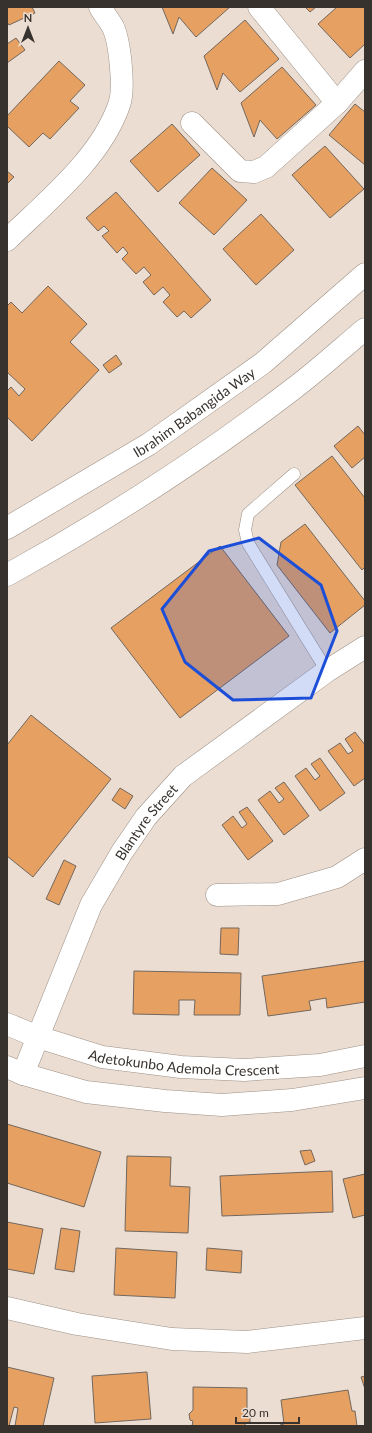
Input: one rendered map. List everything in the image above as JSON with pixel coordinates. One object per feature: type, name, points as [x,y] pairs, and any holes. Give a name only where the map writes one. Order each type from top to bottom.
[{"type":"street","points":[[7,240],[76,172],[102,140],[120,104],[122,68],[114,28],[100,7]]},
{"type":"street","points":[[260,7],[337,103]]},
{"type":"street","points":[[192,123],[240,171],[254,172],[266,167],[337,103],[365,72]]},
{"type":"street","name":"Ibrahim Babangida Way","points":[[7,528],[149,444],[263,363],[365,274]]},
{"type":"street","points":[[7,575],[51,551],[177,472],[294,389],[365,329]]},
{"type":"street","name":"Blantyre Street","points":[[15,1071],[38,1037],[91,905],[122,852],[146,817],[183,776],[327,671],[365,647]]},
{"type":"street","points":[[217,894],[278,894],[337,877],[365,859]]},
{"type":"street","name":"Adetokunbo Ademola Crescent","points":[[7,1024],[38,1037],[102,1057],[181,1067],[244,1070],[320,1065],[365,1056]]},
{"type":"street","points":[[15,1071],[86,1092],[165,1101],[222,1105],[292,1100],[365,1088]]},
{"type":"street","points":[[7,1308],[77,1324],[172,1339],[247,1342],[365,1328]]},
{"type":"lane","points":[[294,474],[248,514],[245,530],[248,543],[327,671]]},
{"type":"highlighted area","points":[[259,538],[321,585],[337,631],[311,698],[233,700],[185,662],[162,609],[209,551]]},
{"type":"building","points":[[7,7],[32,7],[35,13],[9,25],[7,22]]},
{"type":"building","points":[[162,7],[230,7],[196,37],[179,17],[173,34]]},
{"type":"building","points":[[305,7],[316,7],[310,12]]},
{"type":"building","points":[[337,7],[365,7],[365,44],[350,58],[318,24]]},
{"type":"building","points":[[245,20],[279,59],[240,92],[223,73],[217,90],[204,56]]},
{"type":"building","points":[[16,38],[25,50],[7,63],[7,44]]},
{"type":"building","points":[[59,61],[85,85],[70,101],[79,108],[50,139],[43,133],[29,147],[7,126],[7,116]]},
{"type":"building","points":[[282,67],[316,105],[277,139],[260,120],[254,137],[241,103]]},
{"type":"building","points":[[355,104],[365,112],[365,165],[329,135]]},
{"type":"building","points":[[172,124],[200,155],[158,192],[130,161]]},
{"type":"building","points":[[325,146],[364,189],[330,218],[292,175]]},
{"type":"building","points":[[212,168],[247,200],[214,235],[179,203]]},
{"type":"building","points":[[7,171],[14,177],[7,184]]},
{"type":"building","points":[[116,192],[211,300],[191,318],[184,311],[177,317],[163,302],[170,295],[163,287],[154,295],[143,282],[151,275],[144,267],[136,274],[122,259],[128,253],[123,247],[117,253],[102,236],[109,231],[104,226],[98,231],[86,218]]},
{"type":"building","points":[[261,214],[294,250],[256,285],[223,249]]},
{"type":"building","points":[[48,286],[87,324],[70,342],[99,370],[32,441],[7,417],[7,391],[11,387],[19,396],[25,389],[7,372],[7,306],[11,302],[22,313]]},
{"type":"building","points":[[116,355],[122,364],[109,373],[103,365]]},
{"type":"building","points":[[358,426],[365,435],[365,457],[352,468],[334,446]]},
{"type":"building","points":[[332,456],[365,498],[365,567],[362,570],[295,485]]},
{"type":"building","points":[[305,524],[365,601],[365,605],[330,633],[277,565],[281,542]]},
{"type":"building","points":[[220,546],[289,636],[180,718],[111,628]]},
{"type":"building","points":[[31,715],[111,779],[33,877],[7,856],[7,745]]},
{"type":"building","points":[[355,732],[365,745],[365,778],[354,786],[328,751],[340,743],[348,754],[353,751],[345,739]]},
{"type":"building","points":[[320,758],[345,793],[320,811],[295,776],[306,768],[315,780],[320,776],[311,764]]},
{"type":"building","points":[[284,782],[309,816],[284,835],[258,800],[270,791],[279,803],[284,799],[275,788]]},
{"type":"building","points":[[120,788],[133,796],[125,809],[112,800]]},
{"type":"building","points":[[247,807],[273,841],[248,860],[222,825],[233,816],[242,828],[247,824],[239,812]]},
{"type":"building","points":[[64,860],[76,866],[59,905],[46,899]]},
{"type":"building","points":[[221,928],[239,928],[238,955],[220,954]]},
{"type":"building","points":[[365,961],[365,1002],[327,1008],[326,998],[309,1001],[311,1010],[268,1016],[262,976]]},
{"type":"building","points":[[134,971],[241,973],[240,1015],[194,1015],[195,1000],[179,1000],[179,1015],[133,1014]]},
{"type":"building","points":[[7,1124],[101,1152],[84,1207],[7,1183]]},
{"type":"building","points":[[311,1150],[315,1161],[305,1165],[300,1151]]},
{"type":"building","points":[[127,1156],[171,1157],[170,1186],[190,1187],[188,1233],[125,1231]]},
{"type":"building","points":[[332,1171],[333,1212],[222,1216],[220,1176]]},
{"type":"building","points":[[365,1174],[365,1215],[353,1218],[343,1179]]},
{"type":"building","points":[[7,1222],[43,1229],[34,1274],[7,1269]]},
{"type":"building","points":[[61,1228],[80,1231],[74,1272],[55,1269]]},
{"type":"building","points":[[116,1248],[177,1252],[175,1298],[114,1295]]},
{"type":"building","points":[[207,1248],[242,1251],[241,1273],[206,1270]]},
{"type":"building","points":[[7,1367],[54,1378],[43,1426],[15,1426],[18,1408],[14,1407],[9,1426],[7,1425]]},
{"type":"building","points":[[147,1372],[151,1419],[95,1423],[92,1376]]},
{"type":"building","points":[[365,1376],[365,1389],[361,1377]]},
{"type":"building","points":[[193,1387],[247,1388],[247,1413],[250,1415],[250,1422],[245,1423],[245,1426],[192,1426],[193,1421],[190,1420],[189,1414],[193,1410]]},
{"type":"building","points":[[348,1390],[352,1411],[355,1411],[357,1426],[280,1426],[284,1424],[281,1400]]}]
